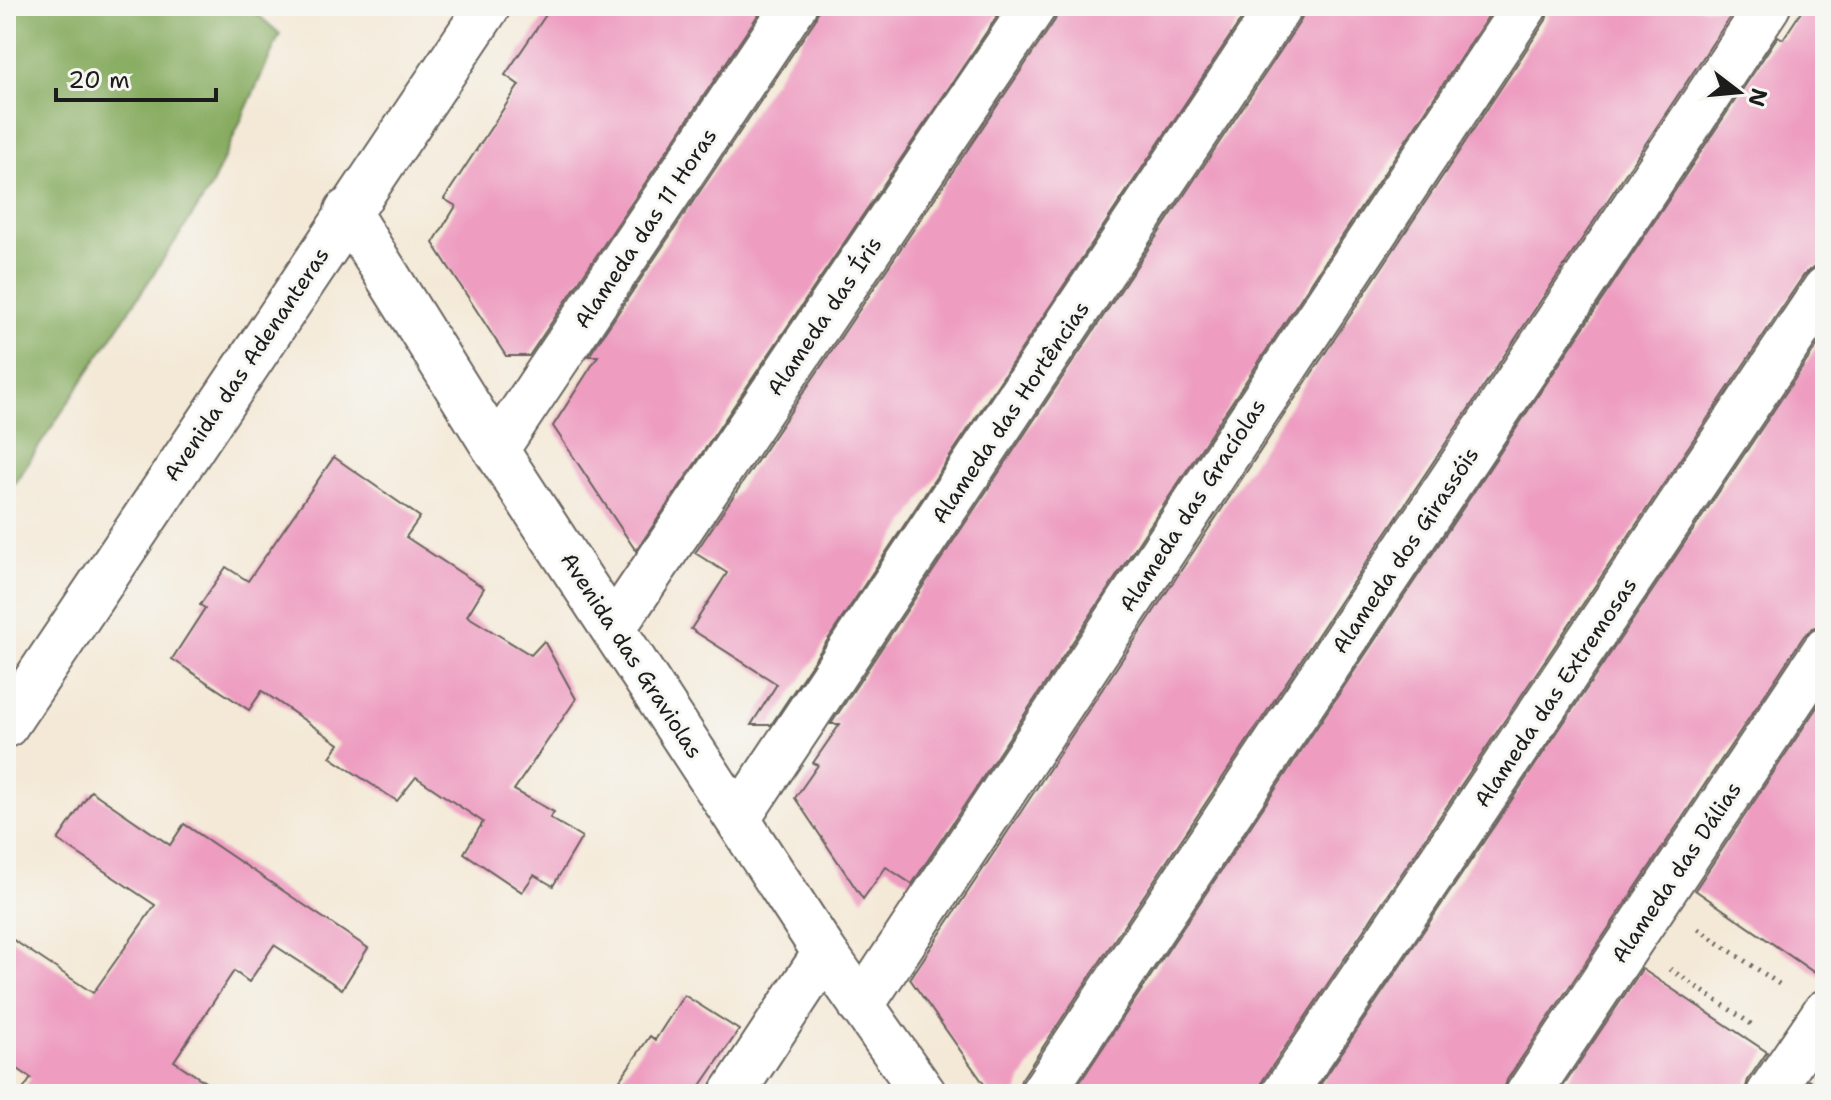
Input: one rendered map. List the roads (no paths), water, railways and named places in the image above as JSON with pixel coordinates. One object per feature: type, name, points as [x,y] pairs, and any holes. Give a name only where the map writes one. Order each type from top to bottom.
[{"type":"street","name":"Avenida das Adenanteras","points":[[6,725],[347,211],[488,6]]},
{"type":"street","name":"Alameda das 11 Horas","points":[[496,450],[794,6]]},
{"type":"street","name":"Alameda das Íris","points":[[614,627],[1034,6]]},
{"type":"street","name":"Alameda das Hortências","points":[[739,817],[1280,6]]},
{"type":"street","name":"Alameda das Gracíolas","points":[[861,1006],[1525,6]]},
{"type":"street","name":"Alameda dos Girassóis","points":[[1042,1094],[1768,6]]},
{"type":"street","name":"Avenida das Graviolas","points":[[347,211],[496,450],[739,817],[825,953],[924,1094]]},
{"type":"street","name":"Alameda das Extremosas","points":[[1284,1094],[1825,289]]},
{"type":"street","name":"Alameda das Dálias","points":[[1528,1094],[1825,650]]},
{"type":"street","points":[[732,1094],[825,953]]},
{"type":"street","points":[[1769,1094],[1824,1013]]}]
